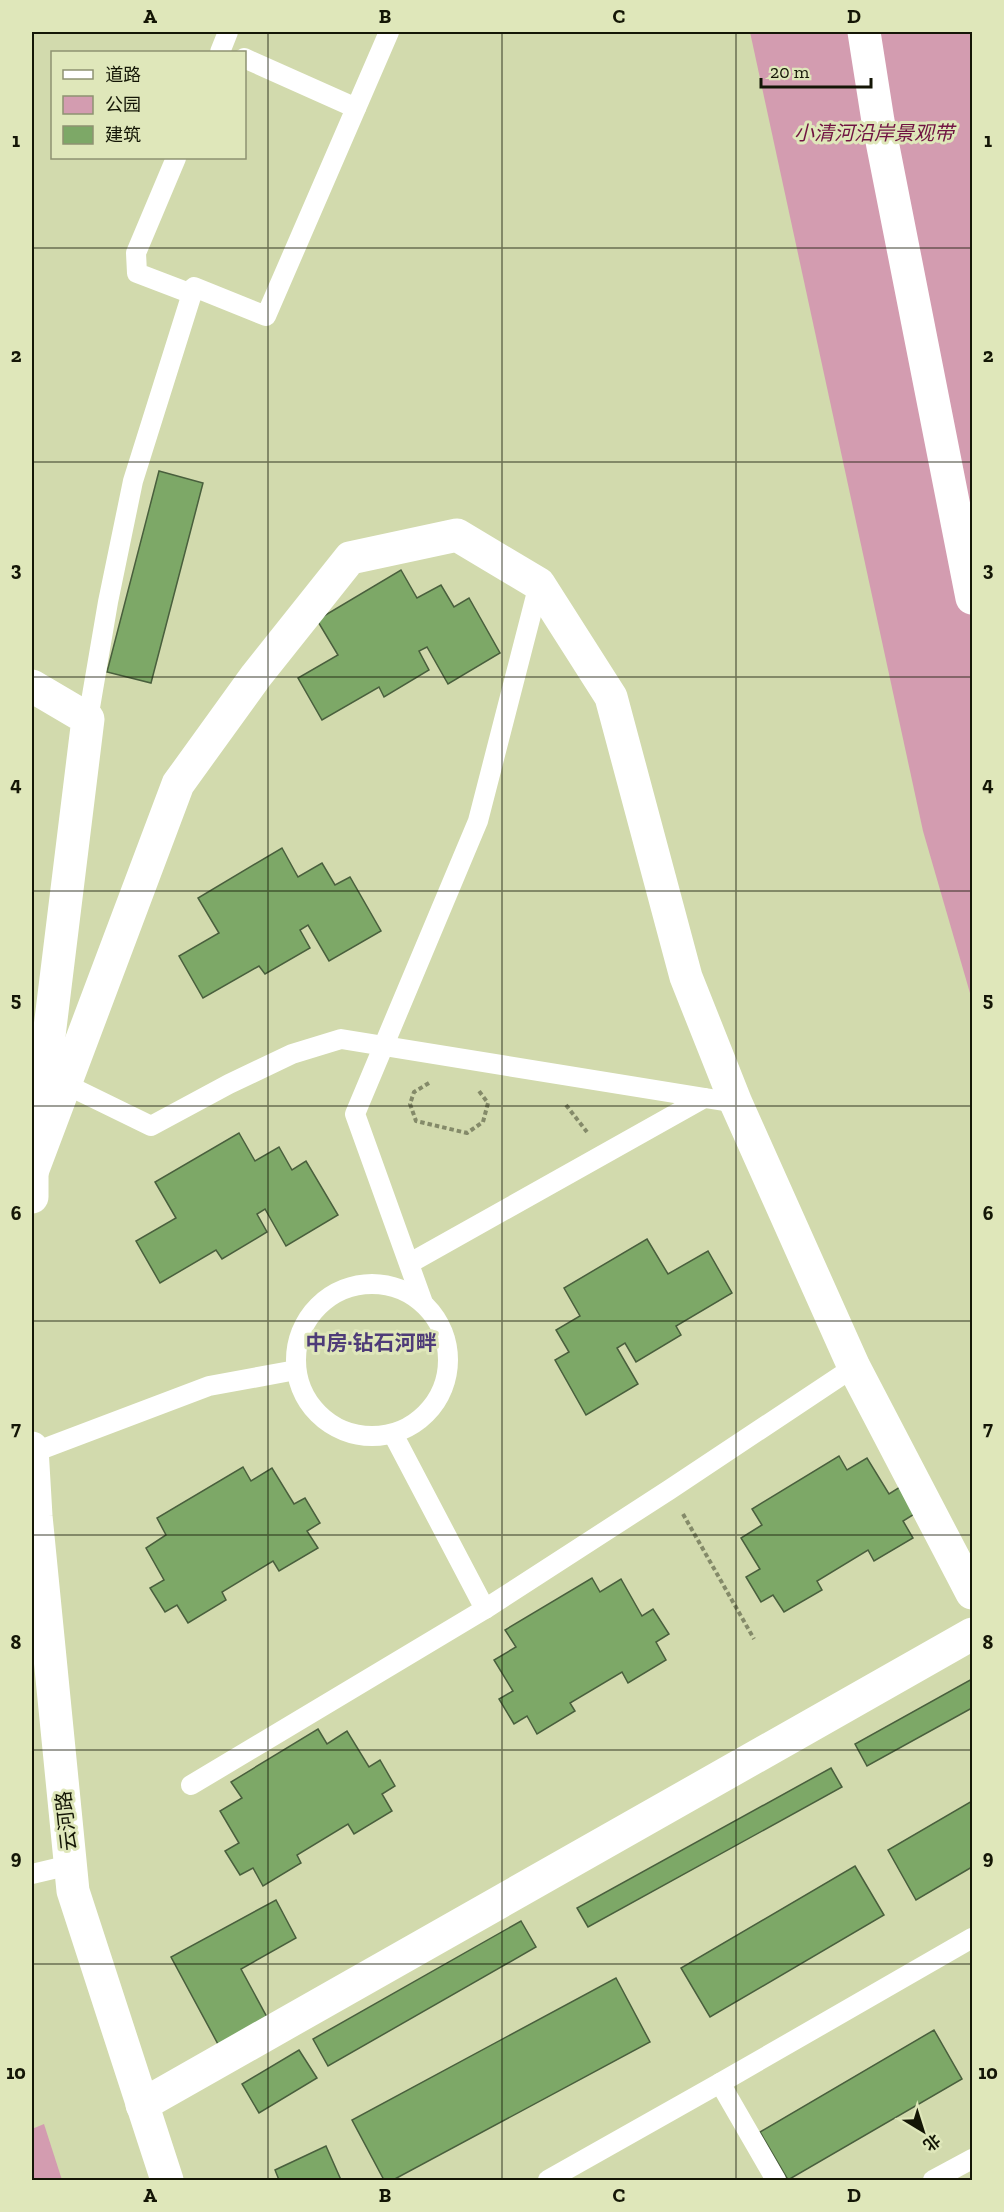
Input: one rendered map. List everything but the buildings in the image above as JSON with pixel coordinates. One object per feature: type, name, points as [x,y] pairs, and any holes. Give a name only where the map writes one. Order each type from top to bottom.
[{"type":"street","points":[[864,32],[878,121],[972,598]]},
{"type":"street","points":[[32,1172],[178,784],[256,676],[350,558],[457,535],[539,584],[611,697],[686,977],[736,1103],[854,1367],[972,1593]]},
{"type":"street","points":[[32,686],[88,719],[32,1172],[32,1197]]},
{"type":"street","name":"云河路","points":[[32,1448],[37,1528],[73,1891],[167,2181]]},
{"type":"street","points":[[142,2105],[972,1634]]},
{"type":"lane","points":[[88,719],[108,602],[133,481],[194,287],[266,316],[389,32]]},
{"type":"lane","points":[[246,59],[356,108]]},
{"type":"lane","points":[[176,159],[136,253],[137,273],[192,294]]},
{"type":"lane","points":[[423,1303],[400,1290],[375,1284],[349,1288],[326,1300],[308,1320],[298,1343],[296,1370],[304,1395],[320,1416],[341,1430],[367,1436],[393,1434],[414,1424],[431,1408],[443,1388],[446,1377],[448,1365],[446,1342],[437,1321],[423,1303],[355,1114],[478,821],[539,584]]},
{"type":"lane","points":[[65,1084],[151,1126],[229,1084],[292,1054],[341,1040],[384,1045],[736,1103]]},
{"type":"lane","points":[[410,1263],[704,1098]]},
{"type":"lane","points":[[191,1785],[484,1609],[854,1367]]},
{"type":"lane","points":[[32,1453],[209,1386],[296,1370]]},
{"type":"lane","points":[[393,1434],[484,1609]]},
{"type":"lane","points":[[32,1874],[70,1864]]},
{"type":"lane","points":[[548,2181],[972,1938]]},
{"type":"lane","points":[[720,2083],[776,2181]]},
{"type":"lane","points":[[933,2181],[972,2159]]},
{"type":"path","points":[[432,1081],[414,1092],[410,1104],[416,1121],[467,1133],[483,1122],[488,1103],[478,1089],[489,1091]]},
{"type":"path","points":[[565,1104],[604,1154]]},
{"type":"path","points":[[669,1490],[754,1639]]},
{"type":"green space","name":"小清河沿岸景观带","points":[[750,32],[972,32],[972,1000],[923,831]]},
{"type":"green space","points":[[44,2124],[62,2180],[32,2180],[32,2129]]},
{"type":"district","name":"中房·钻石河畔","points":[[371,1342]]}]
